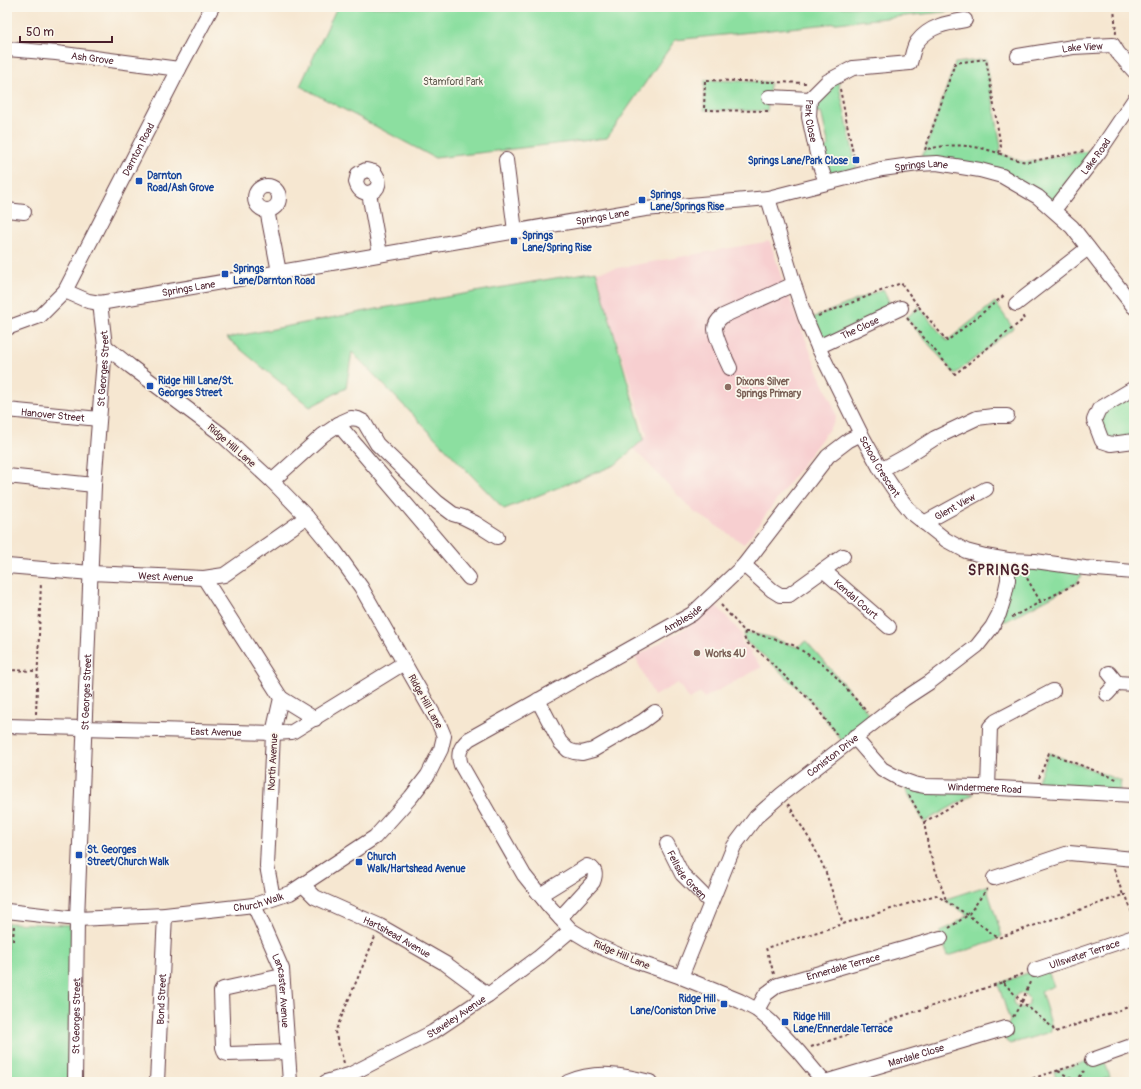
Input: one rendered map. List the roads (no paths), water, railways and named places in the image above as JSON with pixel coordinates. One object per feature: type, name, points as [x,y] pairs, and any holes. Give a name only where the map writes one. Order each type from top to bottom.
[{"type":"street","name":"Darnton Road","points":[[65,291],[212,7]]},
{"type":"street","points":[[810,100],[825,84],[853,68],[910,63],[916,43],[925,34],[934,28],[947,23],[965,20]]},
{"type":"street","name":"Lake View","points":[[1018,56],[1073,48],[1113,45],[1118,53],[1134,70]]},
{"type":"street","name":"Ash Grove","points":[[7,49],[56,53],[179,69]]},
{"type":"street","name":"Park Close","points":[[769,97],[810,100],[809,117],[818,158],[826,182]]},
{"type":"street","name":"Lake Road","points":[[1054,210],[1099,152],[1134,100]]},
{"type":"street","points":[[506,160],[515,231]]},
{"type":"street","name":"Springs Lane","points":[[65,291],[88,301],[100,303],[645,209],[768,198],[826,182],[882,169],[937,163],[1002,176],[1038,197],[1072,227],[1134,307]]},
{"type":"street","points":[[369,193],[380,254]]},
{"type":"street","name":"School Crescent","points":[[768,198],[805,317],[818,347],[861,434],[881,470],[912,513],[946,540],[966,551],[985,556],[1014,560],[1134,572]]},
{"type":"street","points":[[7,210],[24,212]]},
{"type":"street","points":[[267,210],[279,272]]},
{"type":"street","points":[[1016,304],[1088,248]]},
{"type":"street","points":[[730,368],[717,337],[715,328],[718,321],[723,316],[777,297],[794,284]]},
{"type":"street","points":[[7,328],[40,316],[65,291]]},
{"type":"street","name":"St Georges Street","points":[[75,1082],[77,919],[94,485],[105,346],[100,303]]},
{"type":"street","name":"The Close","points":[[818,347],[904,313]]},
{"type":"street","name":"Ridge Hill Lane","points":[[105,346],[221,434],[272,481],[307,517],[336,552],[361,587],[439,724],[444,736],[443,742],[460,749],[459,758],[461,765],[524,875],[571,930],[596,945],[626,958],[681,977],[740,1001],[756,1010],[770,1021],[824,1082]]},
{"type":"street","points":[[1134,388],[1099,409],[1094,420],[1102,441],[1111,444],[1134,441]]},
{"type":"street","name":"Hanover Street","points":[[7,410],[99,419]]},
{"type":"street","points":[[881,470],[935,438],[977,418],[1007,416]]},
{"type":"street","points":[[272,481],[323,435],[338,424],[351,418],[358,419],[364,422],[377,444],[437,502],[453,514],[476,523],[497,537]]},
{"type":"street","points":[[338,424],[469,578]]},
{"type":"street","name":"Ambleside","points":[[460,749],[469,739],[692,614],[744,564],[828,456],[861,434]]},
{"type":"street","points":[[7,476],[94,485]]},
{"type":"street","name":"Glent View","points":[[924,523],[986,489]]},
{"type":"street","name":"West Avenue","points":[[7,566],[91,573],[204,578],[224,575],[307,517]]},
{"type":"street","name":"Kendal Court","points":[[744,564],[772,590],[780,595],[790,596],[843,556]]},
{"type":"street","name":"Coniston Drive","points":[[681,977],[734,846],[756,817],[782,794],[874,722],[977,646],[995,621],[1006,592],[1014,560]]},
{"type":"street","name":"Kendal Court","points":[[823,570],[889,627]]},
{"type":"street","points":[[204,578],[281,698],[314,719]]},
{"type":"street","name":"East Avenue","points":[[7,726],[273,733],[292,732],[404,662]]},
{"type":"street","points":[[1111,683],[1134,684]]},
{"type":"street","points":[[984,788],[990,727],[996,721],[1053,691]]},
{"type":"street","name":"North Avenue","points":[[273,898],[267,866],[273,733],[281,698]]},
{"type":"street","points":[[538,700],[560,742],[568,750],[582,753],[593,750],[643,721],[655,712]]},
{"type":"street","name":"Windermere Road","points":[[850,741],[882,769],[900,779],[924,786],[1134,795]]},
{"type":"street","name":"Church Walk","points":[[11,912],[77,919],[165,915],[254,905],[290,893],[375,837],[411,797],[428,775],[438,757],[443,742]]},
{"type":"street","name":"Fellside Green","points":[[667,844],[682,874],[711,903]]},
{"type":"street","points":[[994,878],[1069,854],[1134,859]]},
{"type":"street","points":[[540,895],[587,866],[594,870],[596,876],[593,882],[560,918]]},
{"type":"street","name":"Hartshead Avenue","points":[[303,885],[315,897],[380,926],[446,964],[488,995]]},
{"type":"street","name":"Lancaster Avenue","points":[[254,905],[282,969],[290,1082]]},
{"type":"street","name":"Bond Street","points":[[157,1082],[165,915]]},
{"type":"street","name":"Staveley Avenue","points":[[326,1082],[349,1075],[433,1032],[488,995],[538,958],[571,930]]},
{"type":"street","name":"Ullswater Terrace","points":[[1035,970],[1134,937]]},
{"type":"street","name":"Ennerdale Terrace","points":[[756,1010],[766,994],[778,985],[940,938]]},
{"type":"street","points":[[282,976],[223,989],[224,1047],[225,1053],[228,1054],[288,1052]]},
{"type":"street","name":"Mardale Close","points":[[824,1082],[1006,1028]]},
{"type":"street","points":[[1092,1060],[1134,1046]]},
{"type":"street","points":[[568,1082],[590,1076],[608,1074],[631,1077],[650,1082]]},
{"type":"place","name":"Springs Lane/Park Close","points":[[856,160]]},
{"type":"place","name":"Darnton Road/Ash Grove","points":[[139,181]]},
{"type":"place","name":"Springs Lane/Springs Rise","points":[[642,200]]},
{"type":"place","name":"Springs Lane/Spring Rise","points":[[514,241]]},
{"type":"place","name":"Springs Lane/Darnton Road","points":[[225,274]]},
{"type":"place","name":"Ridge Hill Lane/St. Georges Street","points":[[150,386]]},
{"type":"place","name":"Dixons Silver Springs Primary","points":[[728,387]]},
{"type":"place","name":"Works 4U","points":[[697,653]]},
{"type":"place","name":"St. Georges Street/Church Walk","points":[[79,855]]},
{"type":"place","name":"Church Walk/Hartshead Avenue","points":[[359,862]]},
{"type":"place","name":"Ridge Hill Lane/Coniston Drive","points":[[724,1004]]},
{"type":"place","name":"Ridge Hill Lane/Ennerdale Terrace","points":[[785,1022]]},
{"type":"district","name":"SPRINGS","points":[[999,570]]},
{"type":"park label","name":"Stamford Park","points":[[453,81]]}]
